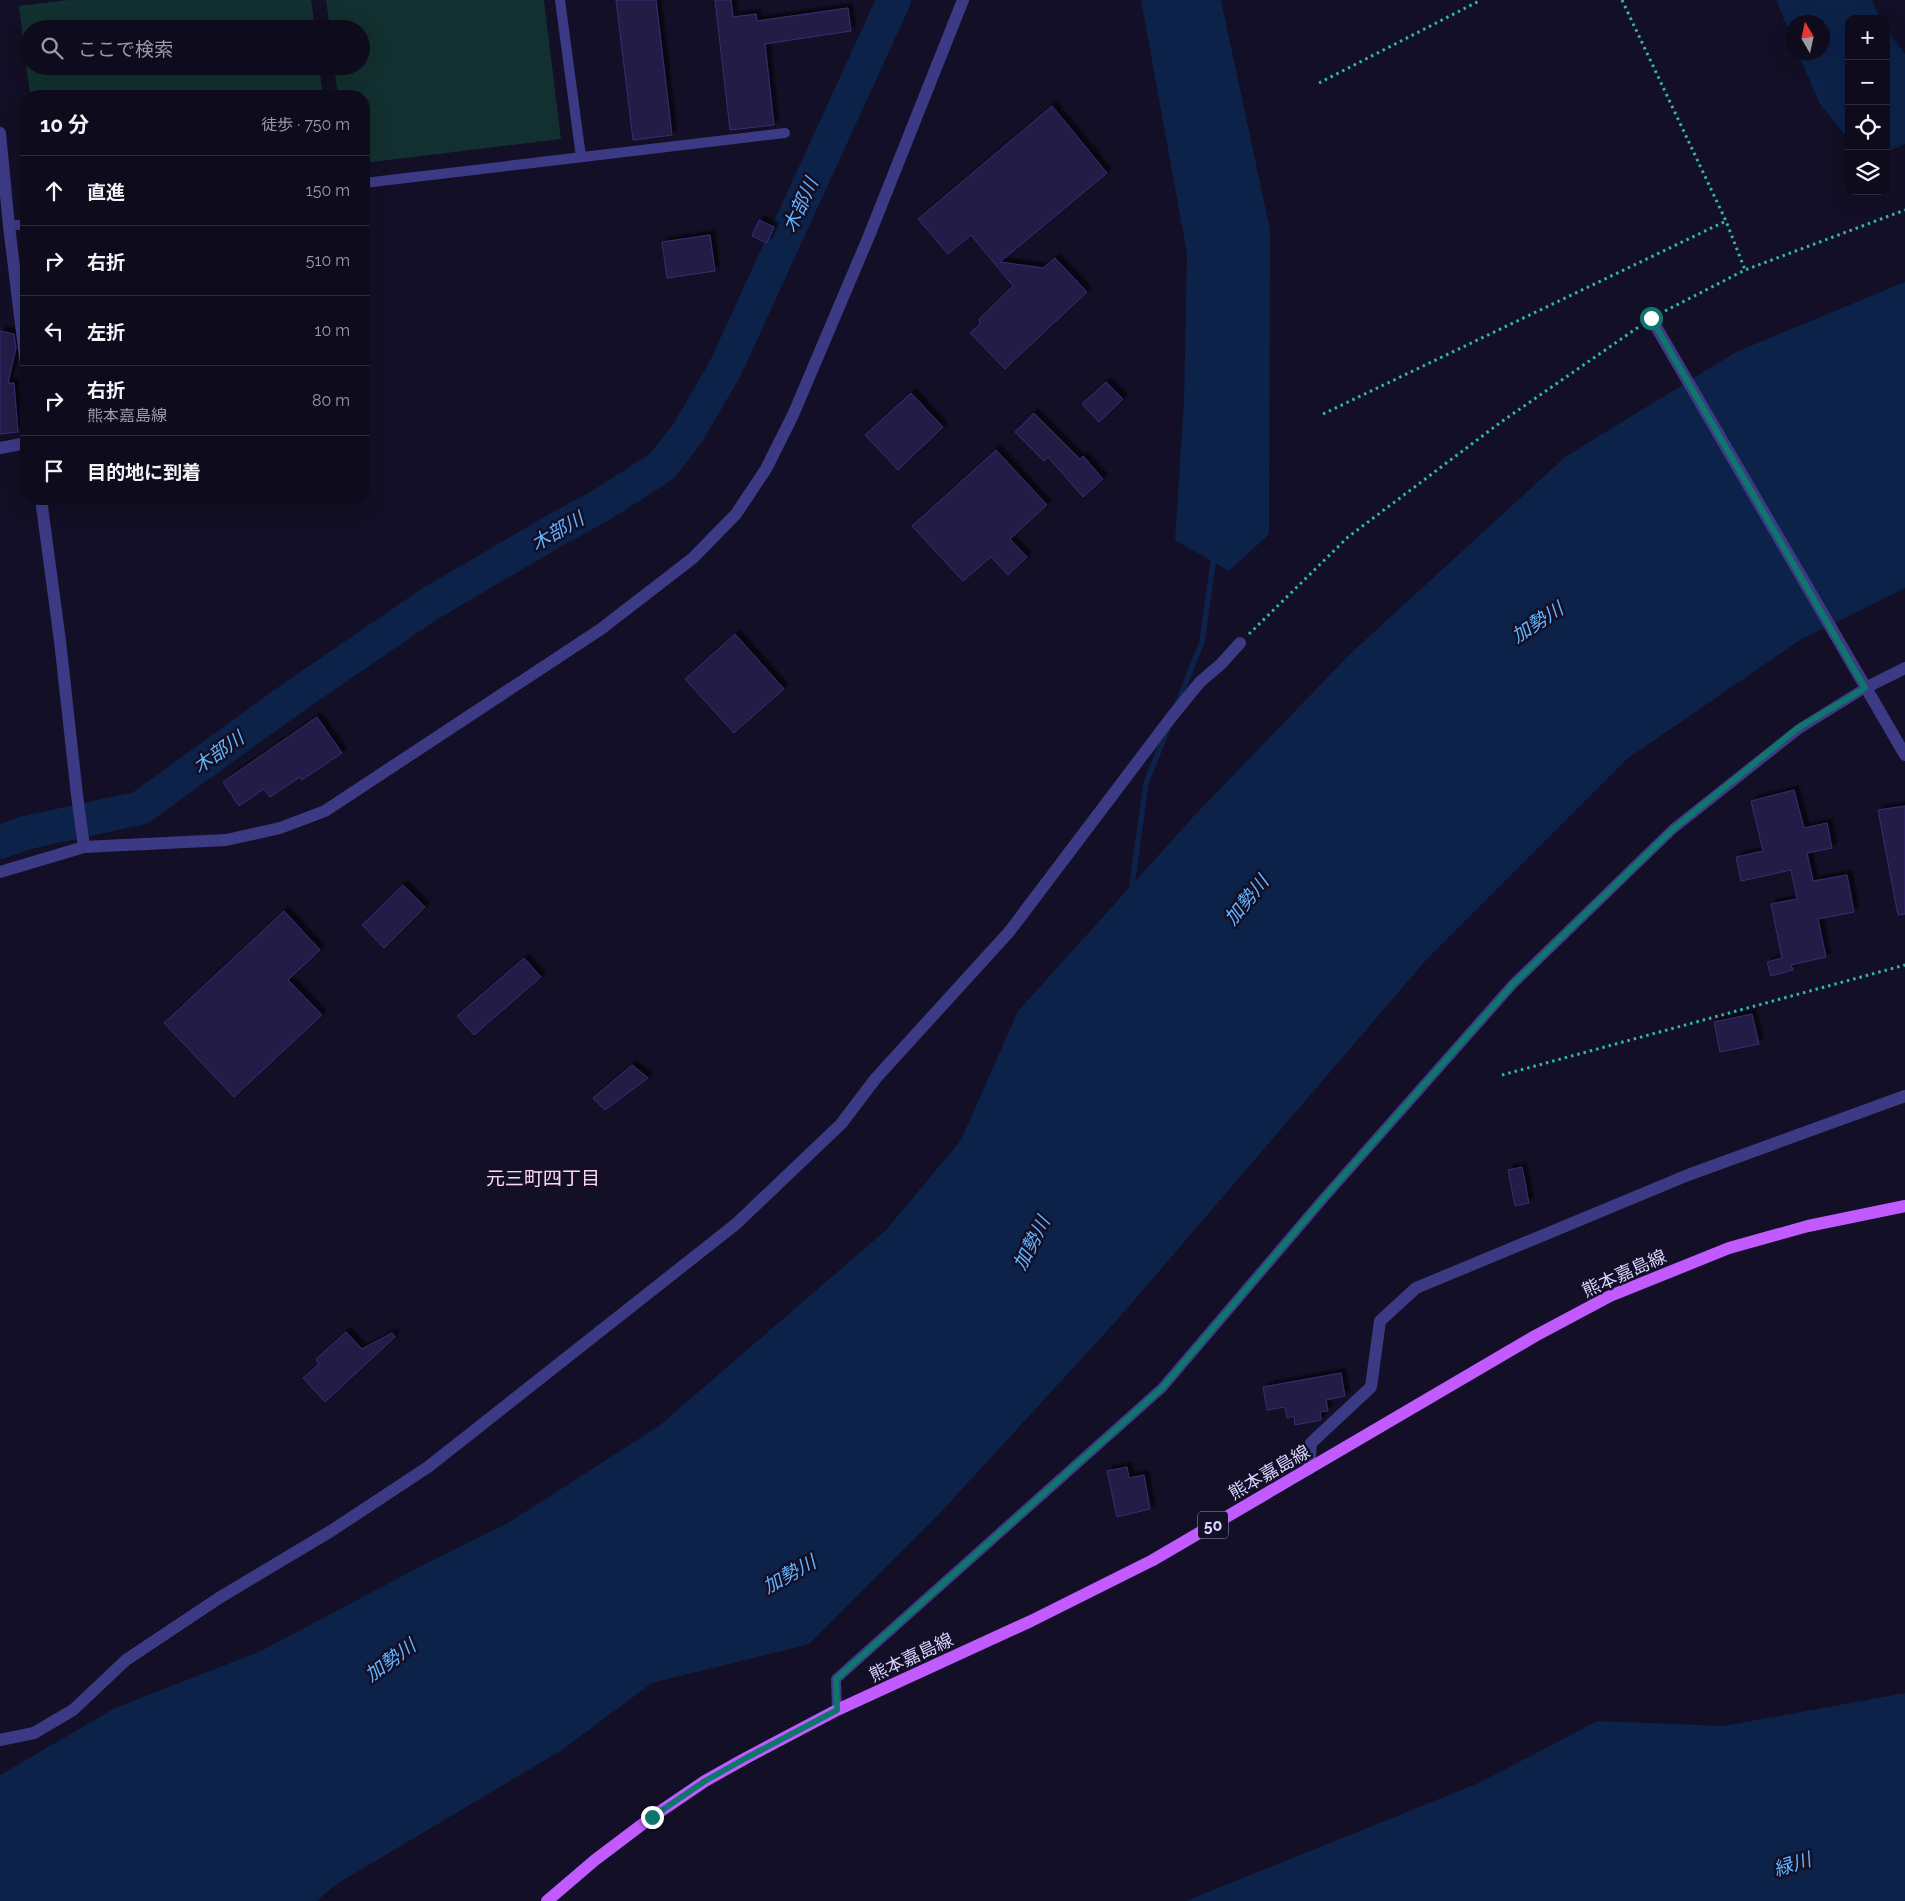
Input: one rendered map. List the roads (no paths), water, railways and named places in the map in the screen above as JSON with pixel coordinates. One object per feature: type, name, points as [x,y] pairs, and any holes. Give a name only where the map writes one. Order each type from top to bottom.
[{"type":"main road","name":"熊本嘉島線","points":[[547,1901],[595,1860],[652,1817],[705,1781],[837,1710],[1032,1621],[1153,1560],[1535,1336],[1610,1296],[1729,1248],[1808,1226],[1905,1206]]},
{"type":"street","points":[[0,872],[84,847],[226,840],[280,828],[325,811],[601,629],[693,558],[736,514],[766,469],[793,415],[869,236],[963,0]]},
{"type":"street","points":[[0,133],[20,316]]},
{"type":"street","points":[[1651,318],[1905,755]]},
{"type":"street","points":[[0,448],[20,444]]},
{"type":"street","points":[[42,505],[84,847]]},
{"type":"street","points":[[0,1740],[34,1733],[73,1710],[126,1660],[219,1598],[331,1531],[428,1467],[736,1224],[842,1124],[876,1078],[1009,932],[1173,715],[1200,682],[1221,664],[1240,643]]},
{"type":"street","points":[[1865,688],[1905,668]]},
{"type":"street","points":[[1310,1468],[1310,1443],[1371,1387],[1380,1321],[1416,1288],[1688,1175],[1905,1096]]},
{"type":"lane","points":[[560,0],[581,157]]},
{"type":"lane","points":[[370,183],[785,133]]},
{"type":"lane","points":[[9,226],[20,225]]},
{"type":"lane","points":[[837,1710],[836,1679],[1162,1388],[1330,1192],[1513,984],[1673,829],[1798,728],[1865,688]]},
{"type":"water","points":[[1141,0],[1221,0],[1270,230],[1269,534],[1229,571],[1175,540],[1184,400],[1187,254]]},
{"type":"water","points":[[1776,0],[1872,0],[1878,15],[1845,15],[1845,135],[1820,104],[1801,60],[1830,60],[1830,15],[1785,15],[1785,22]]},
{"type":"water","points":[[1890,35],[1905,54],[1905,144],[1890,150]]},
{"type":"water","name":"加勢川","points":[[1905,282],[1905,588],[1800,640],[1627,759],[1427,959],[1118,1319],[942,1511],[809,1644],[652,1683],[562,1750],[335,1885],[317,1901],[0,1901],[0,1775],[115,1708],[261,1651],[421,1566],[508,1523],[659,1426],[886,1230],[961,1140],[1018,1011],[1194,816],[1351,653],[1565,457],[1736,352]]},
{"type":"water","name":"緑川","points":[[1905,1693],[1905,1901],[1186,1901],[1481,1782],[1597,1721],[1724,1726]]},
{"type":"waterway","name":"木部川","points":[[0,842],[25,833],[140,808],[291,699],[428,605],[600,506],[662,466],[687,434],[725,369],[894,0]]},
{"type":"waterway","points":[[1178,702],[1202,642],[1214,556]]},
{"type":"waterway","points":[[1131,892],[1146,783],[1167,731]]},
{"type":"district","name":"元三町四丁目","points":[[543,1178]]}]
